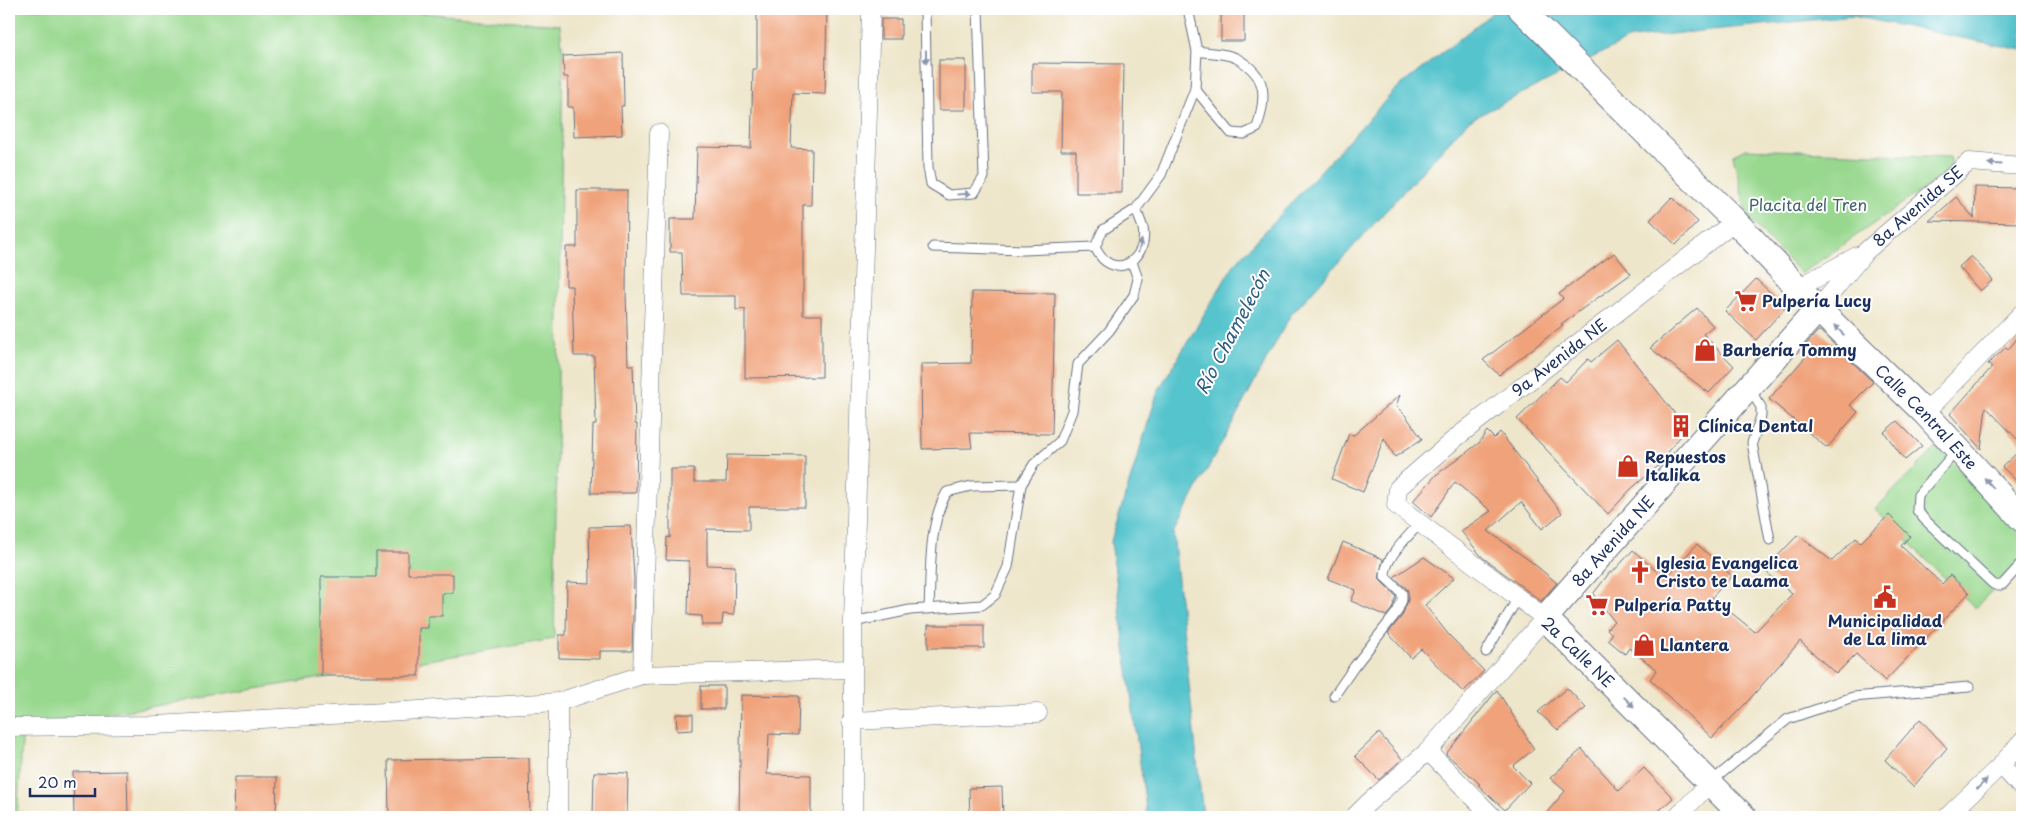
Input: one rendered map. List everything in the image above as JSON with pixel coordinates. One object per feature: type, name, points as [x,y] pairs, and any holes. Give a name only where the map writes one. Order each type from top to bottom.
[{"type":"street","points":[[852,817],[853,622],[871,9]]},
{"type":"street","name":"Calle Central Este","points":[[1521,9],[1729,215],[1818,309],[1925,413],[2022,519]]},
{"type":"street","points":[[642,675],[660,133]]},
{"type":"street","name":"8a Avenida SE","points":[[1818,309],[1866,251],[1969,162],[2022,166]]},
{"type":"street","name":"9a Avenida NE","points":[[1396,505],[1398,488],[1417,470],[1729,215]]},
{"type":"street","name":"8a Avenida SE","points":[[1798,288],[1866,251]]},
{"type":"street","name":"8a Avenida NE","points":[[1354,817],[1428,751],[1818,309]]},
{"type":"street","points":[[1925,413],[2022,313]]},
{"type":"street","name":"2a Calle NE","points":[[1396,505],[1544,618],[1744,817]]},
{"type":"street","points":[[9,727],[156,725],[558,702],[642,675],[852,669]]},
{"type":"street","points":[[558,702],[558,817]]},
{"type":"street","points":[[852,721],[1038,713]]},
{"type":"street","points":[[1947,817],[2001,765],[2022,741]]},
{"type":"street","points":[[1428,751],[1493,817]]},
{"type":"street","points":[[2001,765],[2022,788]]},
{"type":"street","points":[[1677,817],[1710,783]]},
{"type":"lane","points":[[925,9],[928,167],[931,184],[949,195],[974,193],[984,177],[978,9]]},
{"type":"lane","points":[[1095,247],[1103,230],[1136,209],[1161,175],[1195,90],[1197,51],[1188,9]]},
{"type":"lane","points":[[1195,90],[1231,133],[1244,134],[1257,128],[1264,105],[1264,88],[1254,73],[1235,57],[1197,51]]},
{"type":"lane","points":[[1095,247],[1100,257],[1107,264],[1122,266],[1132,262],[1139,253],[1142,239],[1142,228],[1136,209]]},
{"type":"lane","points":[[932,247],[1023,250],[1095,247]]},
{"type":"lane","points":[[853,622],[910,610],[982,605],[995,595],[1008,567],[1021,485],[1034,464],[1060,441],[1072,411],[1078,364],[1109,331],[1134,295],[1138,279],[1132,262]]},
{"type":"lane","points":[[1749,387],[1761,407],[1761,416],[1752,443],[1770,540]]},
{"type":"lane","points":[[1958,448],[1918,495],[1917,510],[1993,584],[1998,586],[2003,584],[2022,563]]},
{"type":"lane","points":[[929,609],[934,532],[940,505],[947,492],[971,486],[1021,485]]},
{"type":"lane","points":[[1334,696],[1397,612],[1402,600],[1402,593],[1386,577],[1385,572],[1389,562],[1419,524]]},
{"type":"lane","points":[[1486,652],[1518,598]]},
{"type":"lane","points":[[1710,783],[1788,719],[1853,697],[1969,687]]},
{"type":"green space","points":[[9,9],[377,9],[560,25],[563,56],[554,639],[23,728],[17,817],[9,817]]},
{"type":"green space","name":"Placita del Tren","points":[[1746,149],[1950,157],[1952,169],[1801,274],[1747,217],[1733,155]]},
{"type":"green space","points":[[1937,447],[2022,531],[2022,560],[1975,608],[1875,509]]},
{"type":"water","name":"Río Chamelecón","points":[[1497,9],[2022,9],[2022,50],[1853,16],[1631,38],[1468,121],[1290,316],[1173,533],[1203,817],[1147,817],[1111,541],[1158,391],[1233,266],[1395,90]]},
{"type":"building","points":[[757,9],[827,9],[825,94],[793,93],[791,148],[812,149],[811,205],[803,205],[803,315],[822,315],[822,377],[745,378],[745,309],[736,310],[736,296],[683,296],[682,252],[670,252],[670,219],[695,219],[697,147],[751,148],[753,69],[757,69]]},
{"type":"building","points":[[1221,9],[1244,9],[1244,41],[1221,41]]},
{"type":"building","points":[[881,19],[901,19],[901,39],[881,39]]},
{"type":"building","points":[[623,53],[624,106],[621,106],[622,135],[574,137],[573,107],[568,107],[568,77],[564,77],[563,56]]},
{"type":"building","points":[[939,60],[966,60],[966,110],[939,110]]},
{"type":"building","points":[[1032,63],[1124,64],[1122,193],[1076,193],[1076,151],[1061,151],[1062,92],[1032,92]]},
{"type":"building","points":[[1975,187],[2022,188],[2022,223],[1929,221],[1956,197],[1974,218]]},
{"type":"building","points":[[577,190],[627,190],[626,292],[628,365],[633,365],[635,424],[637,424],[636,493],[591,493],[593,425],[596,425],[594,356],[574,356],[572,286],[566,286],[566,247],[577,247]]},
{"type":"building","points":[[1672,197],[1698,222],[1676,245],[1650,220]]},
{"type":"building","points":[[1614,253],[1631,274],[1561,324],[1563,325],[1499,375],[1483,360],[1563,299],[1559,294]]},
{"type":"building","points":[[1971,256],[1993,280],[1980,291],[1959,267]]},
{"type":"building","points":[[1756,279],[1786,307],[1756,340],[1725,311]]},
{"type":"building","points":[[972,292],[1055,293],[1052,434],[970,433],[972,448],[922,449],[921,364],[971,363]]},
{"type":"building","points":[[1697,308],[1713,326],[1703,334],[1734,366],[1709,393],[1650,348]]},
{"type":"building","points":[[1818,331],[1873,382],[1850,405],[1858,412],[1827,448],[1769,399],[1807,355],[1802,349]]},
{"type":"building","points":[[2022,332],[2022,444],[1986,407],[1981,449],[1950,414],[1992,367],[1988,364],[2006,347],[2008,350]]},
{"type":"building","points":[[1617,340],[1687,429],[1668,451],[1671,454],[1631,489],[1608,514],[1517,419],[1560,377],[1566,382],[1588,359],[1591,362]]},
{"type":"building","points":[[1400,395],[1396,406],[1406,416],[1422,439],[1395,457],[1384,438],[1363,492],[1332,479],[1349,434],[1354,435]]},
{"type":"building","points":[[1897,421],[1922,446],[1905,460],[1884,432]]},
{"type":"building","points":[[1487,431],[1494,438],[1500,432],[1562,513],[1542,529],[1521,502],[1488,531],[1533,563],[1557,583],[1541,601],[1482,557],[1461,531],[1491,511],[1455,482],[1431,517],[1413,501],[1436,475],[1479,443]]},
{"type":"building","points":[[2022,448],[2022,486],[2002,467]]},
{"type":"building","points":[[727,455],[805,456],[805,507],[749,507],[749,530],[707,529],[707,565],[735,566],[734,615],[723,614],[722,625],[702,625],[702,616],[688,615],[689,561],[666,560],[667,537],[670,538],[670,469],[694,469],[694,482],[726,482]]},
{"type":"building","points":[[1889,515],[1910,536],[1901,546],[1942,584],[1950,575],[1969,593],[1885,681],[1856,654],[1836,674],[1800,641],[1749,700],[1712,738],[1650,679],[1657,670],[1629,648],[1625,654],[1608,640],[1612,634],[1607,629],[1614,621],[1593,594],[1610,572],[1612,573],[1633,550],[1665,579],[1697,544],[1732,576],[1712,597],[1755,632],[1792,594],[1764,570],[1798,535],[1832,561],[1856,538],[1860,543]]},
{"type":"building","points":[[631,526],[634,579],[632,651],[600,651],[600,659],[559,658],[559,635],[566,635],[567,582],[590,583],[589,527]]},
{"type":"building","points":[[1343,542],[1383,559],[1379,579],[1396,596],[1392,609],[1386,616],[1351,601],[1356,590],[1328,579]]},
{"type":"building","points":[[376,552],[408,552],[408,574],[453,574],[453,593],[442,593],[442,616],[428,616],[428,628],[419,628],[419,676],[321,676],[321,577],[376,577]]},
{"type":"building","points":[[1424,557],[1454,578],[1425,605],[1448,634],[1484,671],[1463,692],[1421,649],[1411,658],[1388,633],[1402,616],[1408,600],[1408,590],[1394,577]]},
{"type":"building","points":[[928,625],[984,625],[984,648],[928,648]]},
{"type":"building","points":[[701,686],[724,686],[724,709],[701,709]]},
{"type":"building","points":[[1567,688],[1586,708],[1558,730],[1538,712]]},
{"type":"building","points":[[1497,690],[1534,749],[1513,766],[1530,783],[1505,810],[1478,785],[1480,784],[1446,754]]},
{"type":"building","points":[[741,695],[799,696],[798,735],[769,734],[767,774],[811,775],[811,817],[739,817]]},
{"type":"building","points":[[676,714],[693,714],[693,730],[677,731]]},
{"type":"building","points":[[1920,719],[1947,748],[1913,787],[1885,760]]},
{"type":"building","points":[[1379,733],[1402,759],[1379,780],[1355,756]]},
{"type":"building","points":[[1582,749],[1619,791],[1644,768],[1673,798],[1652,817],[1543,817],[1565,791],[1550,778]]},
{"type":"building","points":[[529,758],[530,817],[389,817],[388,760]]},
{"type":"building","points":[[127,771],[128,817],[74,817],[73,772]]},
{"type":"building","points":[[594,772],[628,773],[627,817],[593,817]]},
{"type":"building","points":[[235,777],[277,777],[276,817],[234,817]]},
{"type":"building","points":[[1002,787],[1003,817],[970,817],[969,788]]},
{"type":"place","name":"Pulpería Lucy","points":[[1746,301]]},
{"type":"place","name":"Barbería Tommy","points":[[1705,350]]},
{"type":"place","name":"Clínica Dental","points":[[1681,426]]},
{"type":"place","name":"Repuestos Italika","points":[[1628,466]]},
{"type":"place","name":"Iglesia Evangelica Cristo te Laama","points":[[1640,572]]},
{"type":"place","name":"Municipalidad de La lima","points":[[1885,597]]},
{"type":"place","name":"Pulpería Patty","points":[[1597,605]]},
{"type":"place","name":"Llantera","points":[[1644,645]]}]
